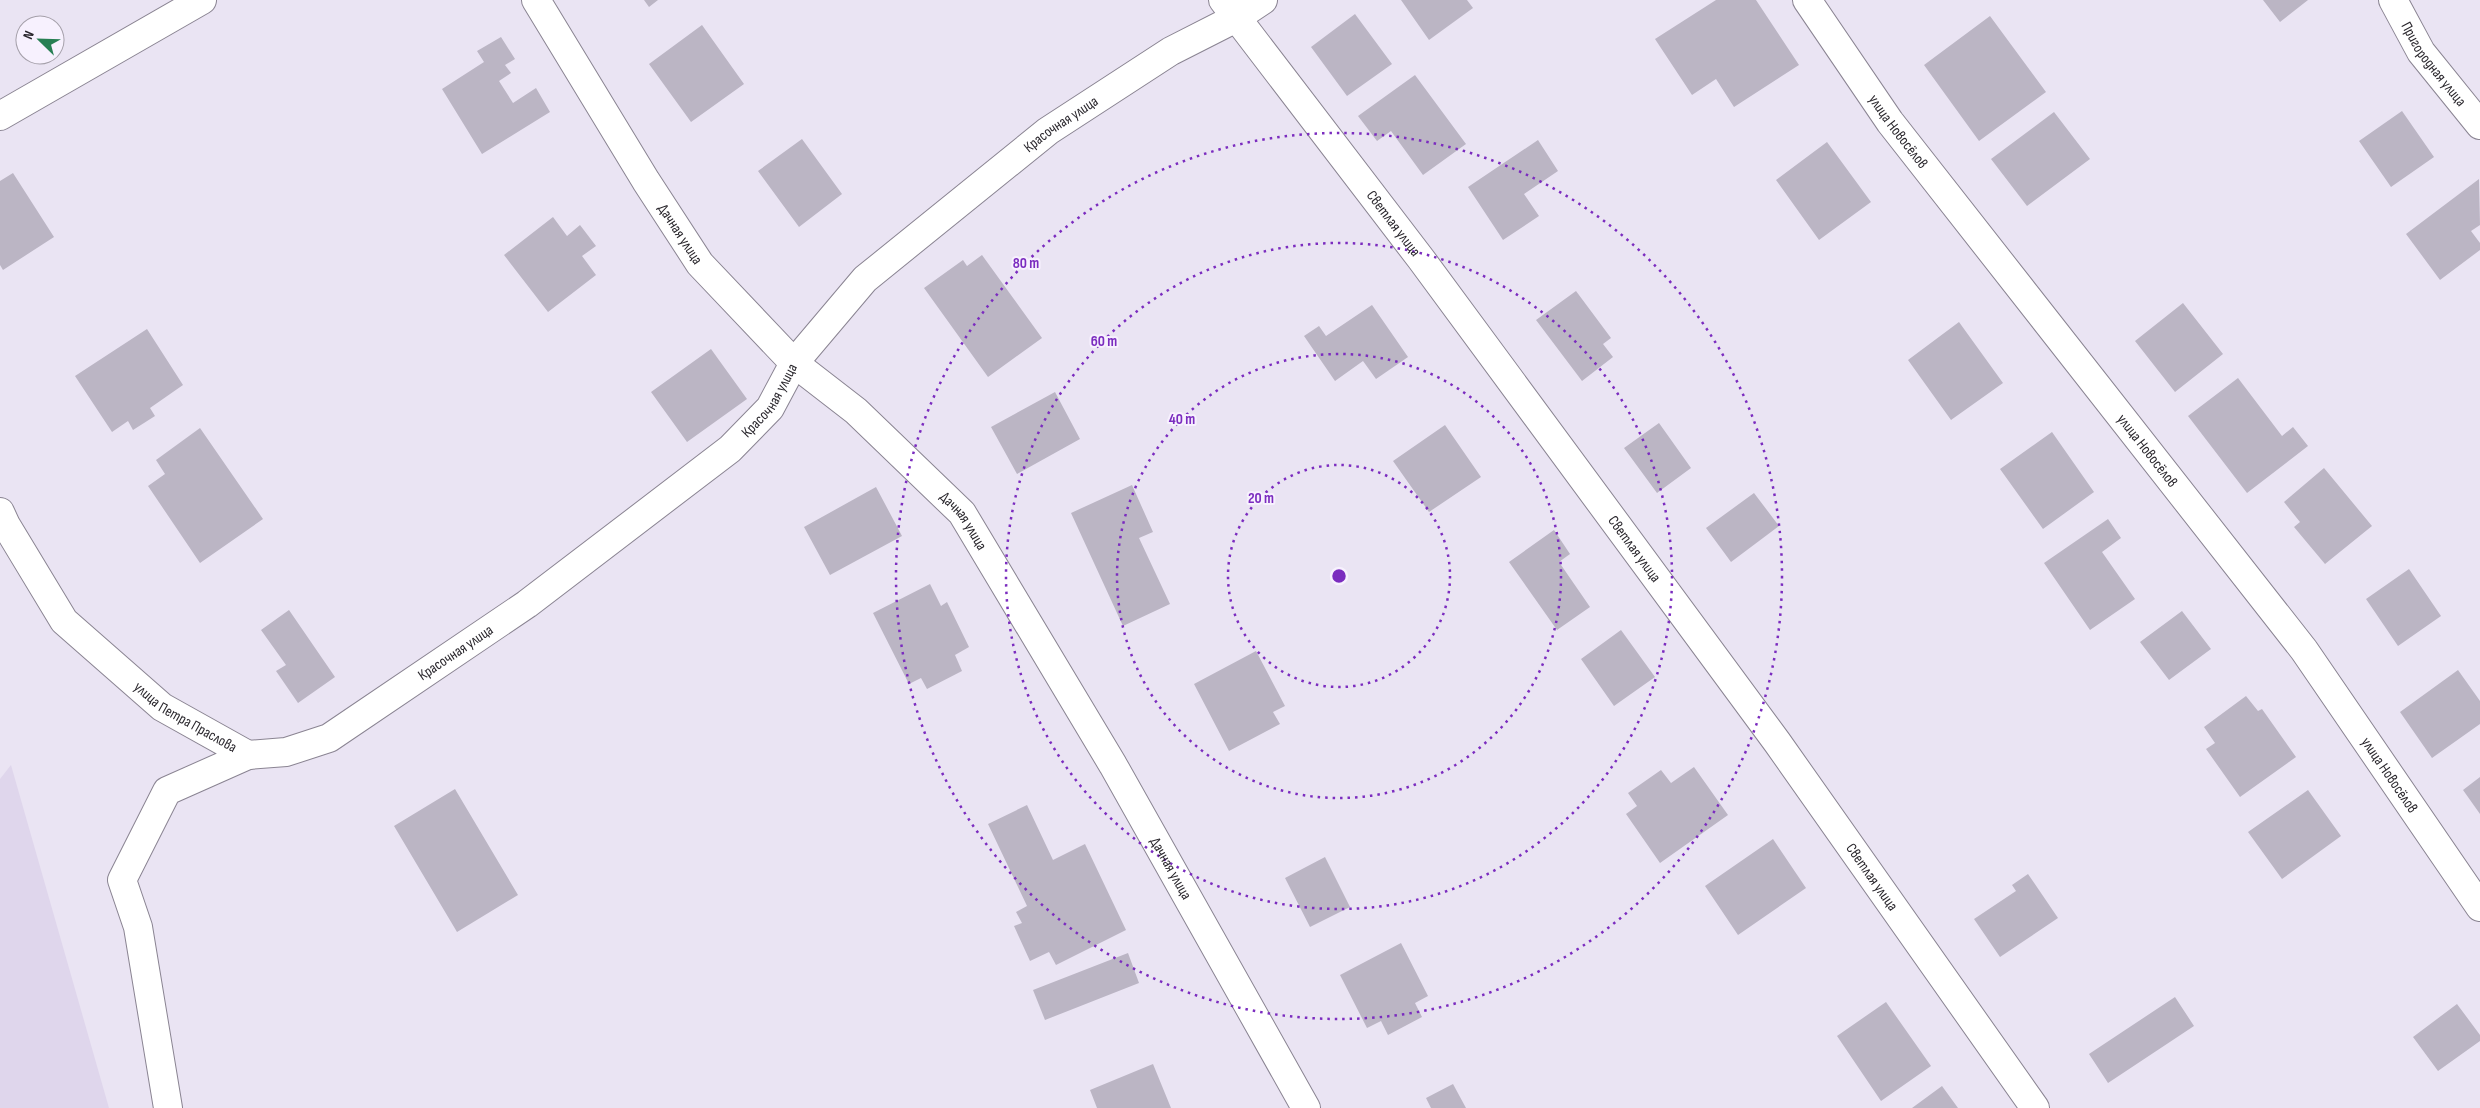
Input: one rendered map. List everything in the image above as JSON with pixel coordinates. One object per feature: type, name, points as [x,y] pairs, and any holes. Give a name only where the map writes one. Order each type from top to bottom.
[{"type":"street","points":[[0,116],[202,0]]},
{"type":"street","name":"Дачная улица","points":[[536,0],[646,182],[700,264],[794,363],[856,411],[962,513],[1113,765],[1306,1108]]},
{"type":"street","name":"Красочная улица","points":[[248,756],[286,752],[329,738],[527,604],[730,449],[770,408],[794,363],[865,279],[1048,131],[1171,51],[1230,9],[1263,0]]},
{"type":"street","name":"улица Новосёлов","points":[[1807,0],[1890,122],[2304,650],[2480,907]]},
{"type":"street","name":"Пригородная улица","points":[[2393,0],[2421,52],[2480,125]]},
{"type":"street","name":"Светлая улица","points":[[1230,9],[1421,259],[1777,742],[2035,1108]]},
{"type":"street","name":"улица Петра Праслова","points":[[0,512],[64,621],[162,707],[248,756]]},
{"type":"street","name":"улица Петра Праслова","points":[[168,1108],[138,927],[122,880],[167,791],[248,756]]},
{"type":"shaded area","points":[[11,765],[109,1108],[0,1108],[0,779]]},
{"type":"building","points":[[644,0],[658,0],[649,7]]},
{"type":"building","points":[[1401,0],[1467,0],[1473,8],[1429,40]]},
{"type":"building","points":[[1716,0],[1756,0],[1799,65],[1734,107],[1716,79],[1692,95],[1655,39]]},
{"type":"building","points":[[2263,0],[2308,0],[2280,22]]},
{"type":"building","points":[[1355,14],[1392,64],[1347,96],[1311,47]]},
{"type":"building","points":[[1990,16],[2046,92],[1979,141],[1924,65]]},
{"type":"building","points":[[702,25],[744,84],[691,122],[649,64]]},
{"type":"building","points":[[501,37],[515,59],[505,65],[511,73],[499,81],[513,103],[536,88],[550,112],[482,154],[442,89],[484,62],[477,51]]},
{"type":"building","points":[[1415,75],[1466,144],[1423,175],[1391,131],[1377,141],[1358,116]]},
{"type":"building","points":[[2402,111],[2434,157],[2391,187],[2359,141]]},
{"type":"building","points":[[2054,112],[2090,159],[2027,206],[1991,159]]},
{"type":"building","points":[[802,139],[842,194],[799,227],[758,171]]},
{"type":"building","points":[[1538,140],[1558,171],[1524,194],[1539,216],[1503,240],[1468,187]]},
{"type":"building","points":[[1827,142],[1871,202],[1819,240],[1776,180]]},
{"type":"building","points":[[13,173],[54,237],[3,270],[0,265],[0,181]]},
{"type":"building","points":[[2479,179],[2480,225],[2471,231],[2480,243],[2480,250],[2440,280],[2406,234]]},
{"type":"building","points":[[553,217],[567,236],[580,225],[596,246],[582,256],[596,275],[548,312],[504,255]]},
{"type":"building","points":[[982,255],[1042,338],[988,377],[924,288],[963,260],[967,266]]},
{"type":"building","points":[[1576,291],[1611,338],[1603,344],[1613,357],[1582,381],[1536,320]]},
{"type":"building","points":[[2183,303],[2223,354],[2175,392],[2135,341]]},
{"type":"building","points":[[1372,305],[1408,357],[1376,379],[1363,361],[1335,381],[1304,336],[1319,326],[1326,336]]},
{"type":"building","points":[[1959,322],[2003,383],[1951,420],[1908,360]]},
{"type":"building","points":[[147,329],[183,385],[150,408],[155,416],[133,430],[128,421],[112,432],[75,376]]},
{"type":"building","points":[[711,349],[747,399],[687,442],[651,392]]},
{"type":"building","points":[[2238,378],[2282,436],[2293,427],[2308,446],[2247,493],[2188,416]]},
{"type":"building","points":[[1055,392],[1080,439],[1017,474],[991,427]]},
{"type":"building","points":[[1659,423],[1691,468],[1657,493],[1624,448]]},
{"type":"building","points":[[1445,425],[1481,477],[1429,512],[1393,461]]},
{"type":"building","points":[[200,428],[263,519],[200,563],[148,486],[165,474],[156,460]]},
{"type":"building","points":[[2052,432],[2094,492],[2043,529],[2000,469]]},
{"type":"building","points":[[2324,468],[2372,526],[2325,564],[2294,527],[2300,522],[2284,502]]},
{"type":"building","points":[[1132,485],[1153,532],[1139,538],[1170,604],[1123,626],[1071,513]]},
{"type":"building","points":[[876,487],[902,536],[830,575],[804,527]]},
{"type":"building","points":[[1754,493],[1779,526],[1731,562],[1706,528]]},
{"type":"building","points":[[2108,519],[2121,538],[2102,552],[2135,599],[2090,630],[2044,563]]},
{"type":"building","points":[[1554,530],[1570,554],[1559,562],[1590,607],[1557,630],[1509,562]]},
{"type":"building","points":[[2409,569],[2441,616],[2398,646],[2366,599]]},
{"type":"building","points":[[930,584],[941,606],[947,602],[969,647],[955,655],[962,671],[927,689],[921,678],[909,684],[873,613]]},
{"type":"building","points":[[289,610],[335,677],[298,703],[276,671],[286,665],[261,630]]},
{"type":"building","points":[[2182,611],[2211,649],[2169,680],[2140,642]]},
{"type":"building","points":[[1621,630],[1655,677],[1614,706],[1581,659]]},
{"type":"building","points":[[1256,651],[1285,706],[1273,712],[1280,724],[1229,751],[1194,684]]},
{"type":"building","points":[[2458,670],[2480,701],[2480,724],[2432,758],[2400,712]]},
{"type":"building","points":[[2246,696],[2258,711],[2262,709],[2296,757],[2240,797],[2206,749],[2215,743],[2204,727]]},
{"type":"building","points":[[1694,767],[1728,815],[1660,863],[1626,814],[1637,806],[1628,793],[1661,770],[1671,783]]},
{"type":"building","points":[[2480,777],[2480,814],[2463,790]]},
{"type":"building","points":[[455,789],[518,895],[457,932],[394,826]]},
{"type":"building","points":[[2308,790],[2341,836],[2282,879],[2248,832]]},
{"type":"building","points":[[1027,805],[1053,860],[1085,844],[1126,930],[1056,965],[1049,952],[1030,961],[1014,926],[1022,923],[1016,912],[1027,906],[988,824]]},
{"type":"building","points":[[1773,839],[1806,888],[1738,935],[1705,886]]},
{"type":"building","points":[[1325,857],[1350,907],[1310,927],[1285,878]]},
{"type":"building","points":[[2028,874],[2058,918],[2000,957],[1974,919],[2016,891],[2012,885]]},
{"type":"building","points":[[1401,943],[1428,996],[1415,1003],[1422,1017],[1388,1035],[1381,1021],[1367,1028],[1340,975]]},
{"type":"building","points":[[1128,953],[1139,983],[1045,1020],[1033,990]]},
{"type":"building","points":[[2175,997],[2194,1026],[2108,1083],[2089,1054]]},
{"type":"building","points":[[1886,1002],[1931,1066],[1881,1101],[1837,1036]]},
{"type":"building","points":[[2457,1004],[2480,1035],[2480,1041],[2438,1071],[2413,1037]]},
{"type":"building","points":[[1153,1064],[1171,1108],[1097,1108],[1090,1090]]},
{"type":"building","points":[[1453,1084],[1466,1108],[1431,1108],[1426,1098]]},
{"type":"building","points":[[1942,1086],[1958,1108],[1912,1108]]}]
